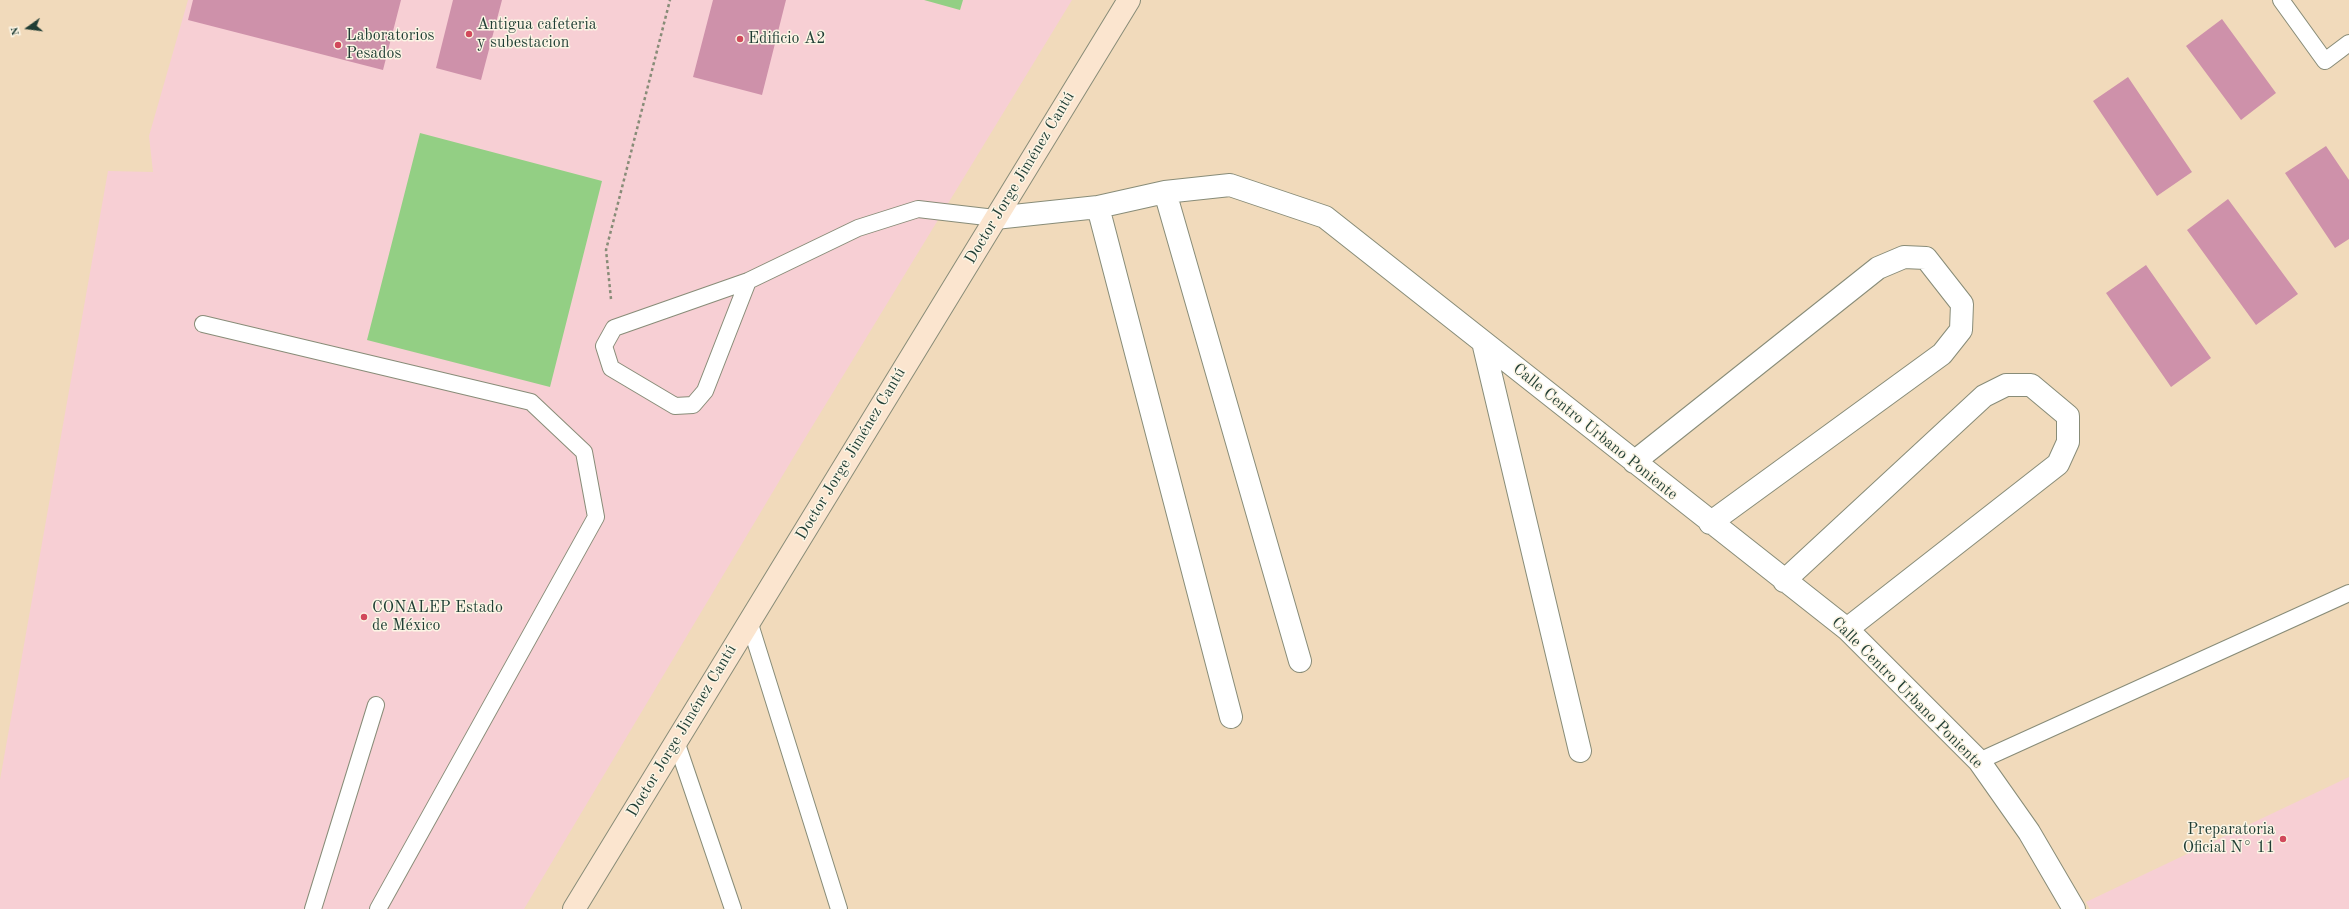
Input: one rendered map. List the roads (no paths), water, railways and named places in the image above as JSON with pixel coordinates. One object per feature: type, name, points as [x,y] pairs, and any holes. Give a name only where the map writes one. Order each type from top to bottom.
[{"type":"main road","name":"Doctor Jorge Jiménez Cantú","points":[[574,909],[1129,0]]},
{"type":"street","name":"Calle Centro Urbano Poniente","points":[[995,218],[1098,207],[1165,192],[1230,185],[1324,217],[1710,523],[1847,629],[1979,762],[2029,832],[2074,909]]},
{"type":"street","points":[[1165,192],[1300,661]]},
{"type":"street","points":[[1098,207],[1231,717]]},
{"type":"street","points":[[1634,462],[1878,268],[1904,257],[1926,258],[1962,304],[1961,330],[1942,354],[1710,523]]},
{"type":"street","points":[[1483,342],[1580,751]]},
{"type":"street","points":[[1784,581],[1984,396],[2006,385],[2031,385],[2068,416],[2068,442],[2058,464],[1847,629]]},
{"type":"lane","points":[[2281,0],[2325,61],[2349,43]]},
{"type":"lane","points":[[748,281],[705,391],[693,405],[675,406],[611,368],[604,346],[614,328],[748,281],[858,228],[918,209],[995,218]]},
{"type":"lane","points":[[203,324],[531,402],[584,452],[596,517],[378,909]]},
{"type":"lane","points":[[1979,762],[2349,593]]},
{"type":"lane","points":[[749,621],[839,909]]},
{"type":"lane","points":[[313,909],[376,705]]},
{"type":"lane","points":[[676,741],[733,909]]},
{"type":"place","name":"Antigua cafeteria y subestacion","points":[[469,34]]},
{"type":"place","name":"Edificio A2","points":[[740,39]]},
{"type":"place","name":"Laboratorios Pesados","points":[[338,45]]},
{"type":"place","name":"CONALEP Estado de México","points":[[364,617]]},
{"type":"place","name":"Preparatoria Oficial N° 11","points":[[2283,839]]}]
